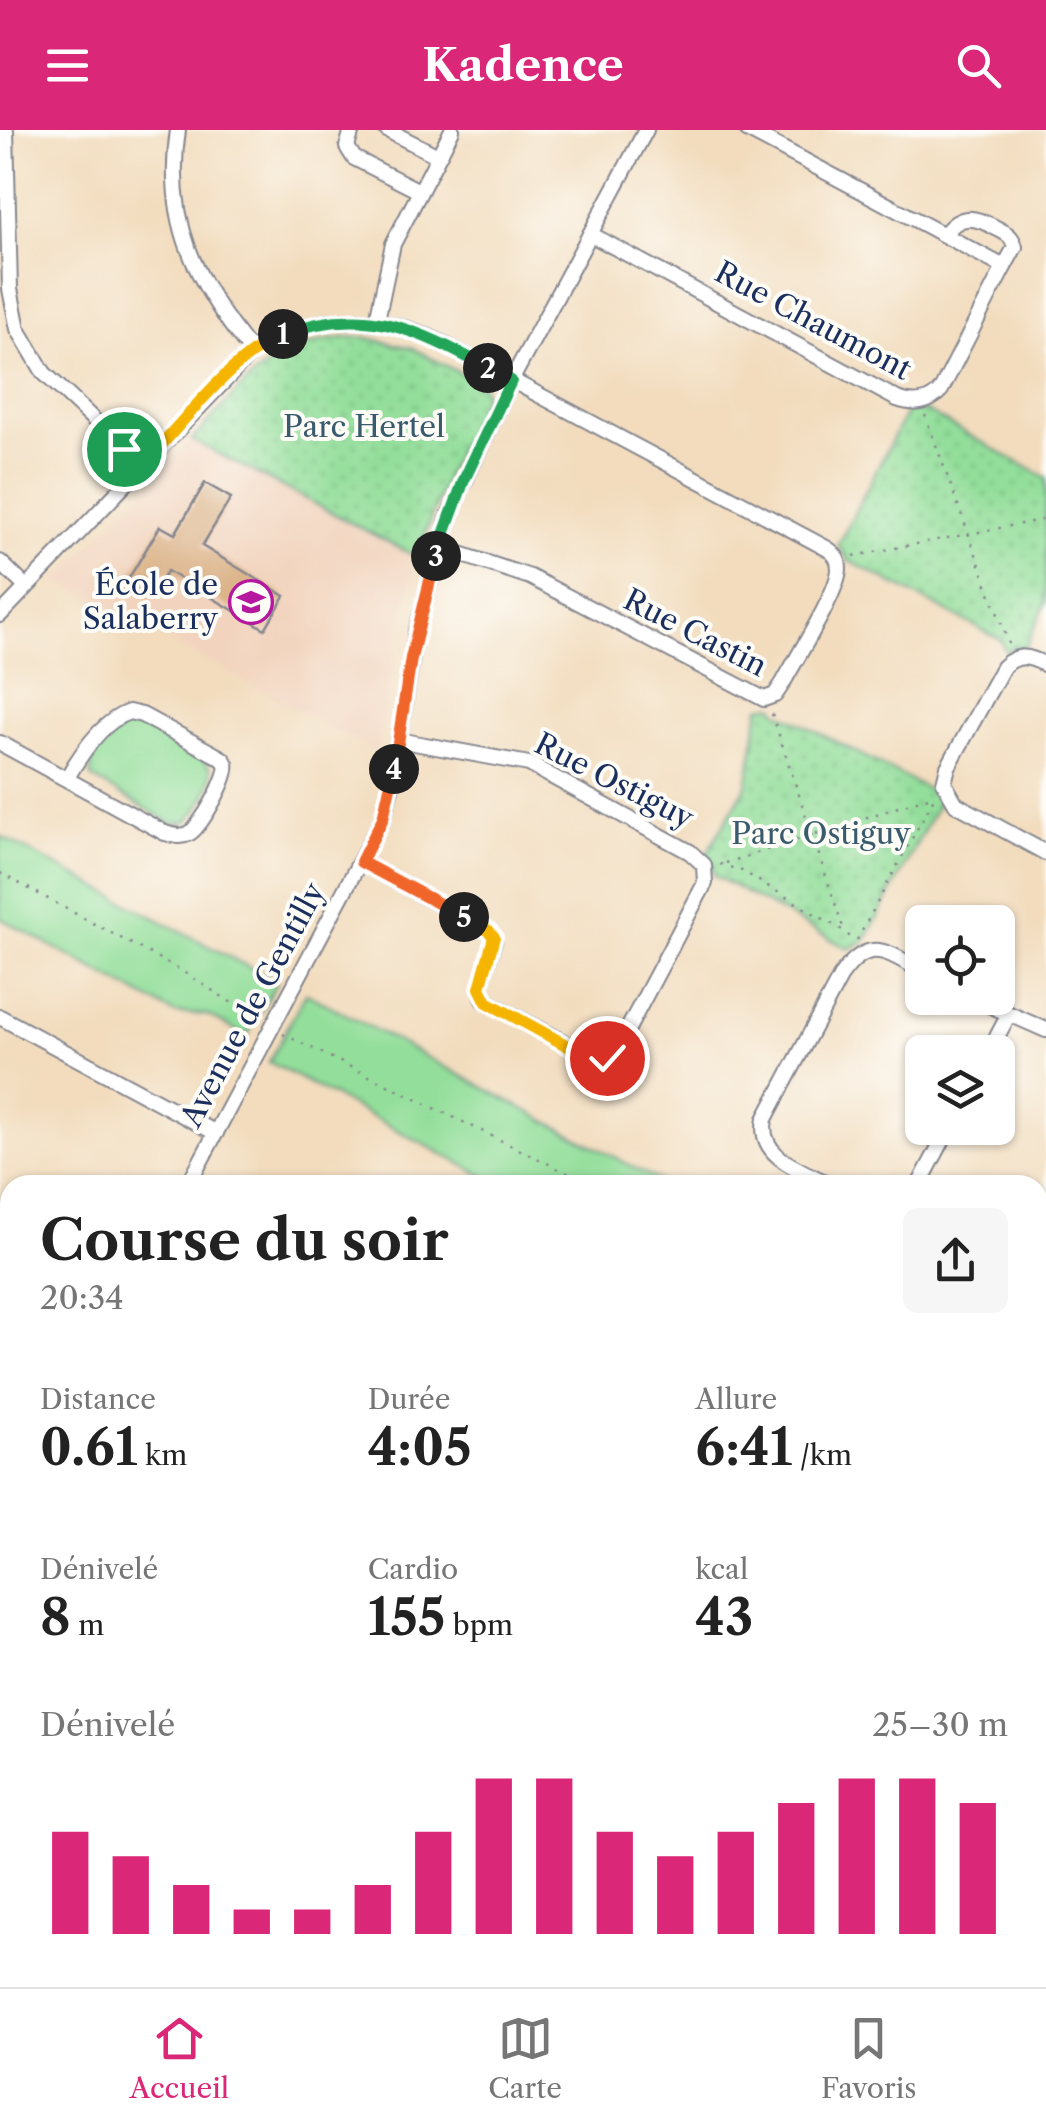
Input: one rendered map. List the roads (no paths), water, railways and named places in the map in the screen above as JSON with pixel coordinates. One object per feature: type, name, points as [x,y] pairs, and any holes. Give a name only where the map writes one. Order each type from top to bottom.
[{"type":"street","points":[[6,130],[10,289],[18,329],[44,373],[142,466]]},
{"type":"street","points":[[178,130],[176,188],[187,248],[213,304],[252,352]]},
{"type":"street","points":[[352,130],[347,147],[354,158],[419,191]]},
{"type":"street","points":[[387,130],[438,156]]},
{"type":"street","points":[[377,320],[393,244],[452,130]]},
{"type":"street","name":"Avenue de Gentilly","points":[[193,1175],[361,862],[387,806],[411,658],[438,547],[464,480],[511,381],[646,130]]},
{"type":"street","points":[[748,130],[944,235],[1004,267],[1015,246],[1010,236],[974,217],[958,220],[944,235]]},
{"type":"street","name":"Rue Chaumont","points":[[590,234],[897,398],[921,402],[941,390],[1004,267]]},
{"type":"street","points":[[0,614],[252,352],[282,335],[337,320],[377,320],[430,337],[511,381]]},
{"type":"street","name":"Rue Castin","points":[[438,547],[530,577],[755,697],[768,699],[783,683],[832,591],[838,558],[828,549],[511,381]]},
{"type":"street","points":[[0,562],[26,586]]},
{"type":"street","points":[[1046,665],[1031,658],[1014,658],[995,678],[948,767],[942,793],[960,807],[1046,853]]},
{"type":"street","points":[[0,744],[165,832],[181,836],[198,827],[227,768],[221,758],[132,712],[114,720],[82,754],[67,778]]},
{"type":"street","name":"Rue Ostiguy","points":[[361,862],[489,931],[494,941],[480,983],[484,1000],[596,1060],[610,1056],[619,1046],[704,887],[705,868],[690,852],[529,764],[398,740]]},
{"type":"street","points":[[813,1175],[770,1152],[764,1138],[765,1119],[854,958],[864,951],[882,950],[905,962]]},
{"type":"street","points":[[1011,1015],[1046,1030]]},
{"type":"street","points":[[0,1018],[216,1132]]},
{"type":"street","points":[[923,1175],[940,1145]]},
{"type":"place","name":"École de Salaberry","points":[[251,602]]},
{"type":"park label","name":"Parc Hertel","points":[[364,427]]},
{"type":"park label","name":"Parc Ostiguy","points":[[821,834]]}]
